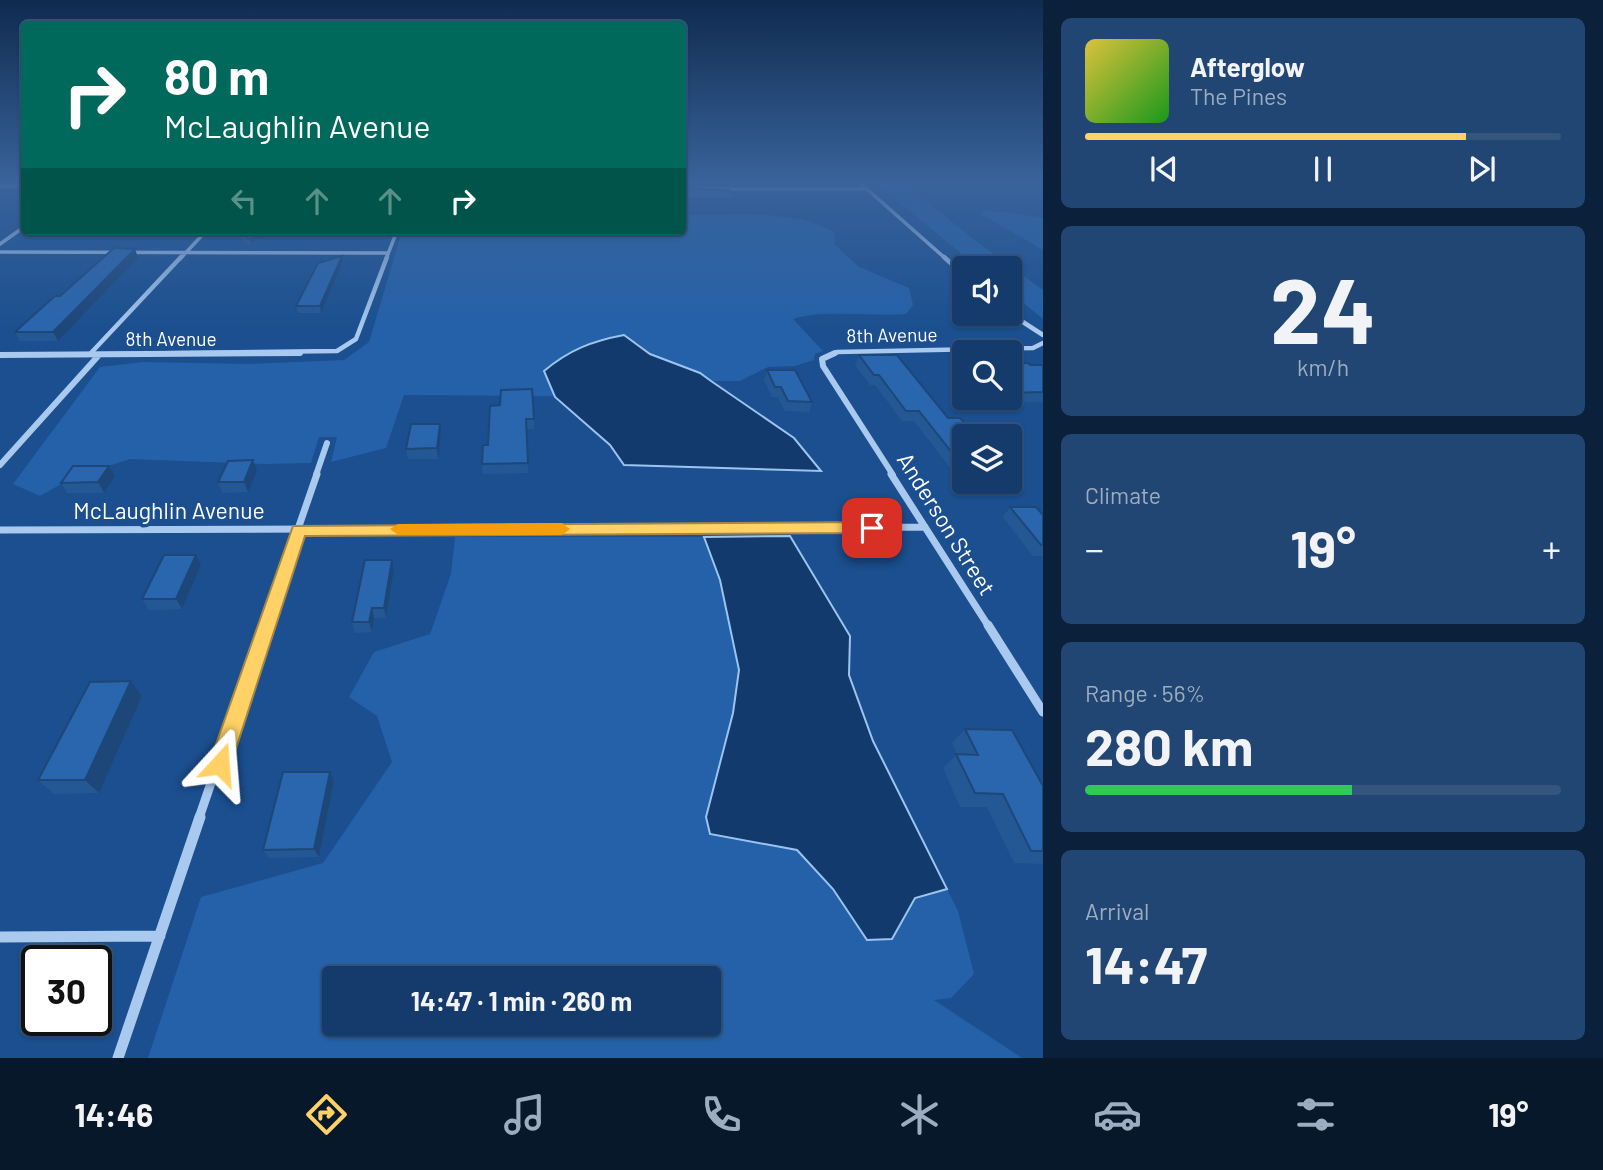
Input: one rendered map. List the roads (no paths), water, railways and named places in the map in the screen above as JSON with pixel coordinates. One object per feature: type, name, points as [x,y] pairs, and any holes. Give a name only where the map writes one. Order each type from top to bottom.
[{"type":"street","points":[[0,244],[18,231]]},
{"type":"street","points":[[915,231],[952,264]]},
{"type":"street","points":[[90,355],[202,235]]},
{"type":"street","points":[[0,253],[387,253],[395,235]]},
{"type":"street","name":"8th Avenue","points":[[0,355],[303,353],[342,349],[356,339],[387,253]]},
{"type":"street","points":[[1022,321],[1043,335]]},
{"type":"street","name":"8th Avenue","points":[[826,356],[849,351],[1033,348],[1043,343]]},
{"type":"street","points":[[0,465],[99,355]]},
{"type":"street","name":"Anderson Street","points":[[826,356],[822,359],[823,366],[1043,712]]},
{"type":"street","points":[[118,1058],[327,443]]},
{"type":"street","name":"McLaughlin Avenue","points":[[0,530],[925,527]]},
{"type":"street","points":[[0,937],[160,936]]}]
